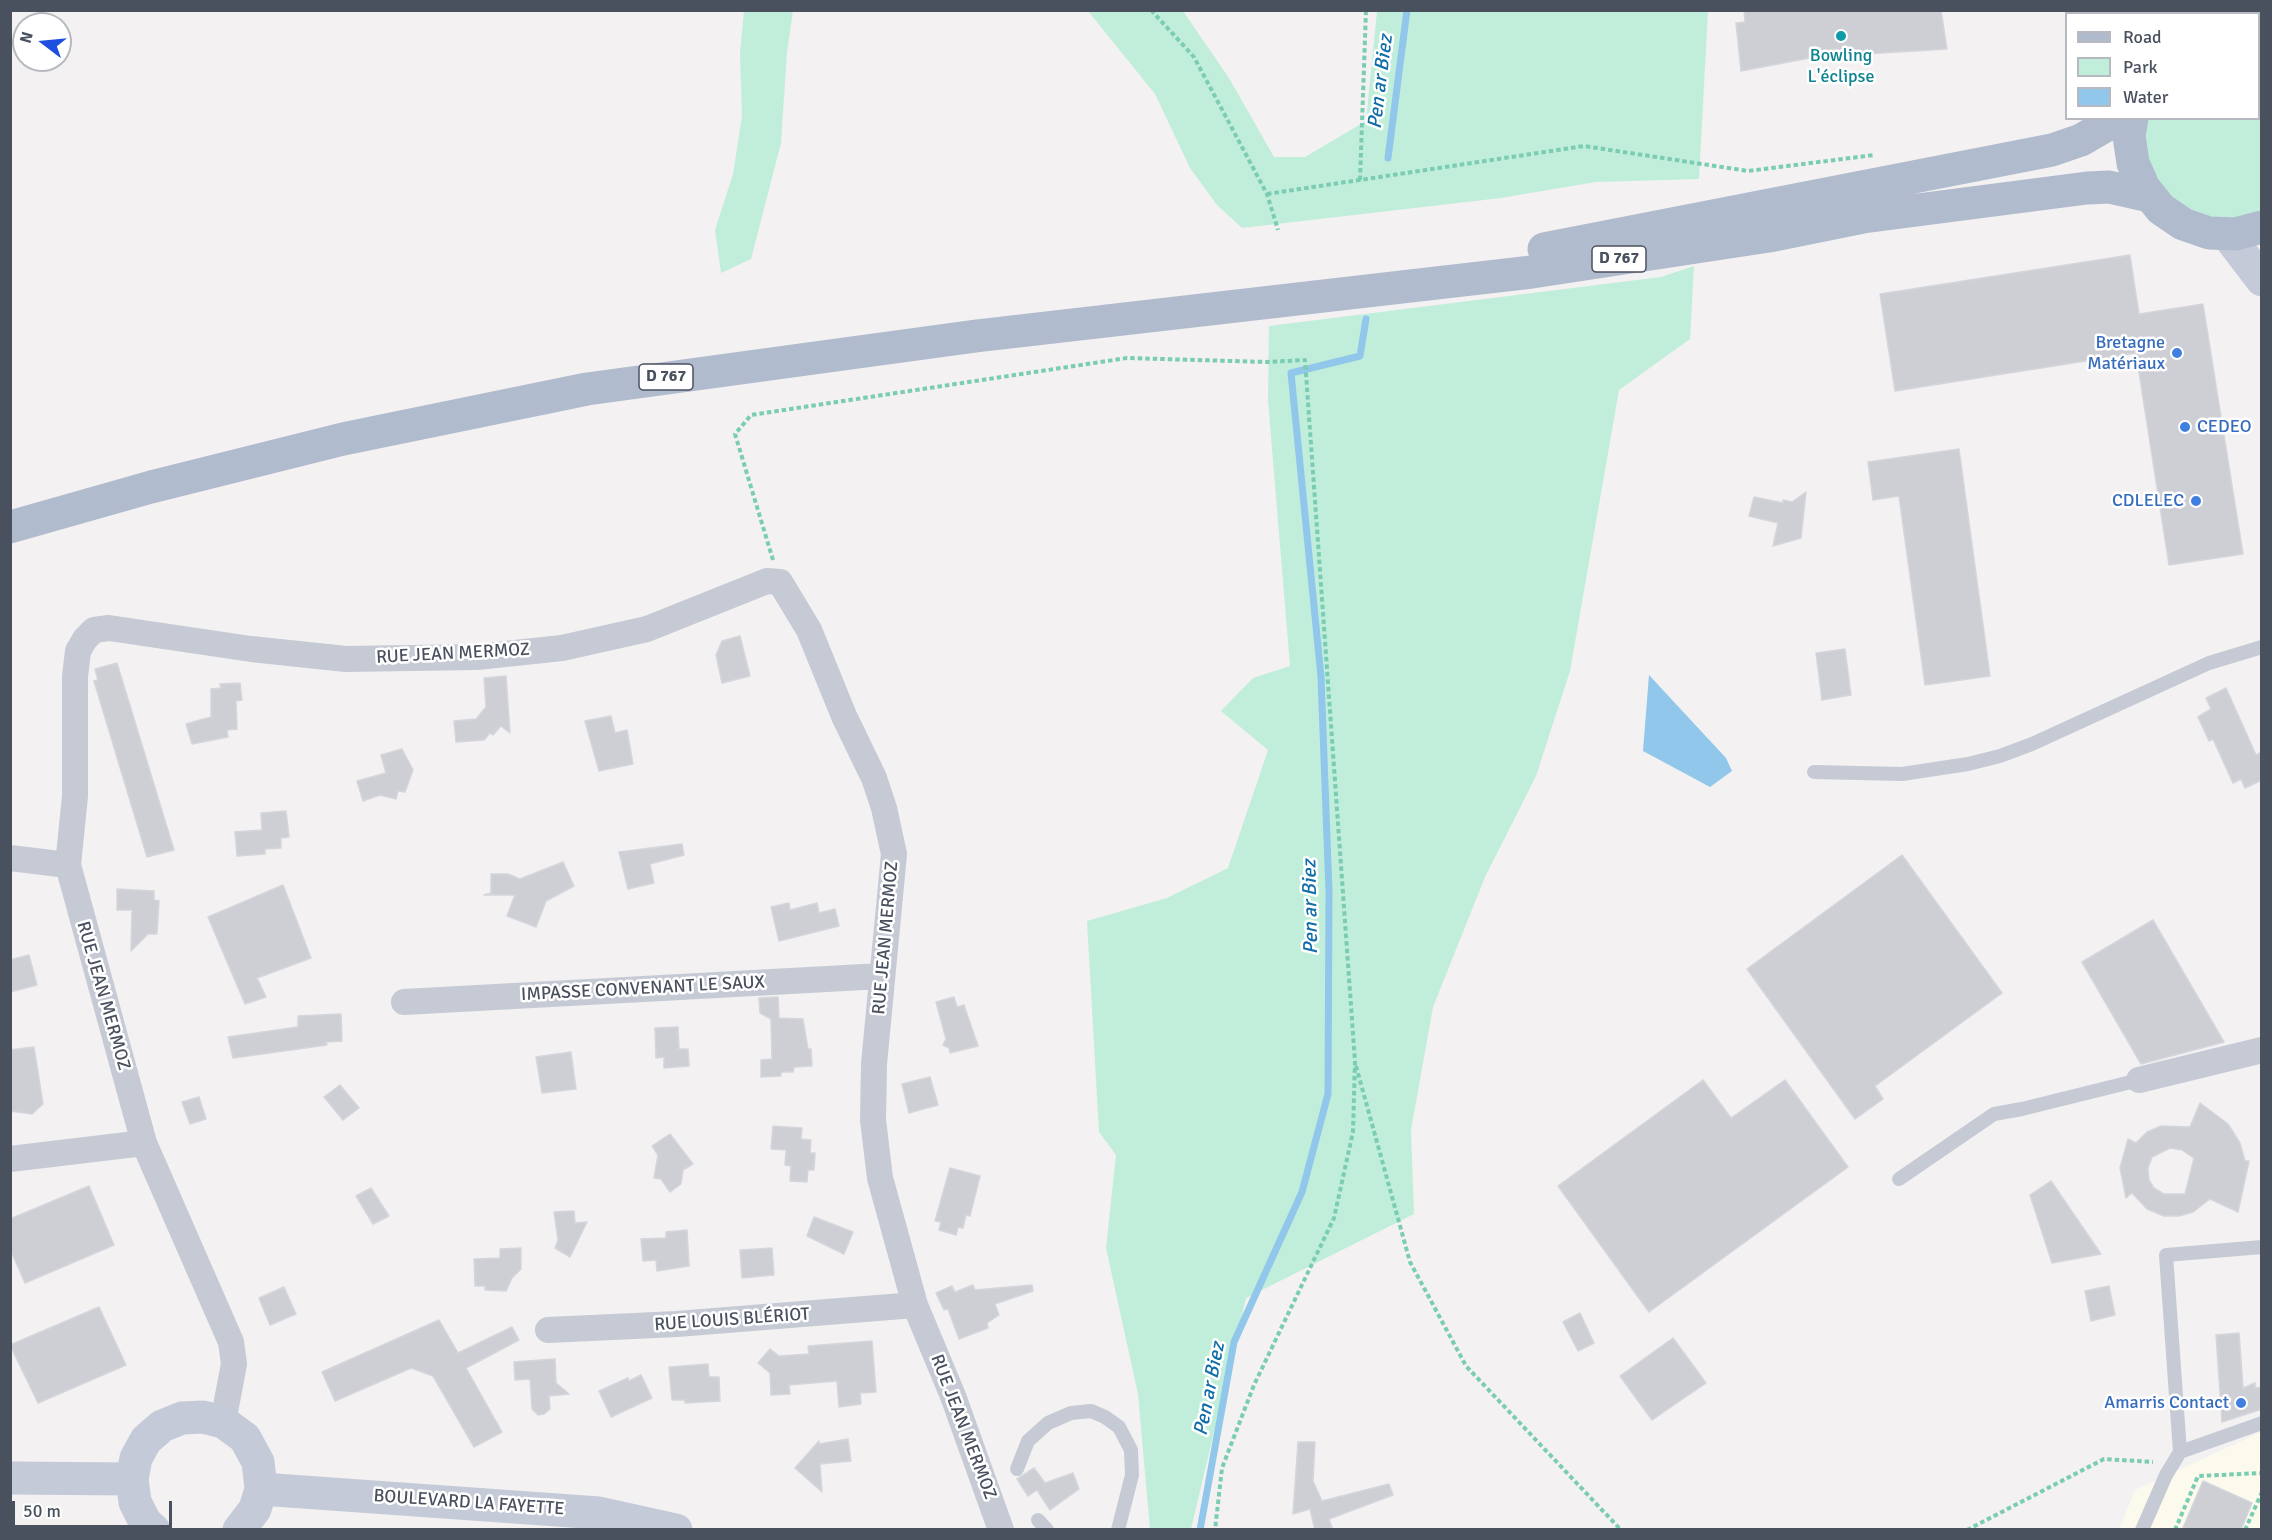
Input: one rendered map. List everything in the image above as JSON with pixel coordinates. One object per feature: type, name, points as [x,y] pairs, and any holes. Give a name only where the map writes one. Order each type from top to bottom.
[{"type":"main road","name":"D 767","points":[[1334,294],[1575,243],[2043,152],[2080,140],[2115,120]]},
{"type":"main road","points":[[2132,120],[2129,136],[2133,163],[2149,196],[2168,215],[2200,231],[2227,234],[2262,227]]},
{"type":"main road","name":"D 767","points":[[10,527],[151,487],[343,439],[587,389],[964,338],[1532,272],[1769,236],[1863,217],[2087,188],[2117,188],[2149,196]]},
{"type":"main road","points":[[2227,234],[2262,280]]},
{"type":"main road","points":[[154,1530],[145,1522],[135,1502],[132,1479],[136,1458],[146,1440],[162,1426],[182,1418],[202,1417],[223,1422],[245,1438],[258,1462],[261,1489],[255,1509],[239,1530]]},
{"type":"main road","points":[[10,1478],[132,1479]]},
{"type":"main road","name":"BOULEVARD LA FAYETTE","points":[[261,1489],[598,1513],[676,1530]]},
{"type":"street","name":"RUE JEAN MERMOZ","points":[[223,1422],[234,1364],[231,1342],[144,1143],[68,865],[75,796],[75,677],[78,651],[94,630],[109,628],[250,649],[346,659],[477,657],[562,648],[647,628],[767,581],[780,582],[809,630],[844,716],[874,778],[884,808],[894,854],[874,1064],[873,1120],[880,1178],[915,1305],[953,1396],[1002,1530]]},
{"type":"street","points":[[10,858],[68,865]]},
{"type":"street","name":"IMPASSE CONVENANT LE SAUX","points":[[404,1002],[882,976]]},
{"type":"street","points":[[2139,1080],[2262,1050]]},
{"type":"street","points":[[10,1159],[144,1143]]},
{"type":"street","name":"RUE LOUIS BLÉRIOT","points":[[548,1330],[677,1324],[915,1305]]},
{"type":"lane","points":[[1815,772],[1902,774],[1992,758],[2032,744],[2209,663],[2262,647]]},
{"type":"lane","points":[[1899,1179],[1994,1113],[2022,1109],[2139,1080]]},
{"type":"lane","points":[[2181,1452],[2166,1255],[2262,1247]]},
{"type":"lane","points":[[1017,1469],[1028,1441],[1048,1423],[1071,1413],[1090,1411],[1106,1417],[1119,1427],[1131,1450],[1132,1475],[1118,1530]]},
{"type":"lane","points":[[2142,1530],[2172,1465],[2181,1452],[2262,1423]]},
{"type":"path","points":[[1151,10],[1194,57],[1267,194],[1278,230]]},
{"type":"path","points":[[1360,180],[1366,10]]},
{"type":"path","points":[[1267,194],[1584,146],[1748,171],[1877,155]]},
{"type":"path","points":[[780,582],[735,434],[751,415],[1127,358],[1267,362],[1305,360],[1354,1062],[1353,1132],[1334,1218],[1246,1406],[1222,1468],[1215,1530]]},
{"type":"path","points":[[1354,1062],[1410,1262],[1466,1366],[1621,1530]]},
{"type":"path","points":[[1968,1530],[2104,1459],[2137,1460],[2172,1465]]},
{"type":"path","points":[[2175,1530],[2198,1476],[2262,1473]]},
{"type":"path","points":[[2245,1530],[2262,1492]]},
{"type":"shaded area","points":[[2261,1432],[2261,1529],[2119,1530],[2135,1490]]},
{"type":"green space","points":[[744,11],[793,11],[787,52],[781,143],[751,259],[721,273],[715,230],[733,174],[742,116],[740,53]]},
{"type":"green space","points":[[1088,11],[1183,11],[1229,78],[1274,157],[1305,157],[1366,121],[1377,11],[1708,11],[1699,179],[1596,182],[1501,198],[1242,228],[1217,205],[1190,168],[1155,94]]},
{"type":"green space","points":[[2261,66],[2261,213],[2225,222],[2174,203],[2156,182],[2146,156],[2145,130],[2148,120],[2260,120]]},
{"type":"green space","points":[[1694,266],[1690,339],[1619,390],[1570,671],[1536,776],[1485,877],[1433,1007],[1411,1130],[1414,1214],[1246,1298],[1191,1529],[1150,1529],[1138,1394],[1106,1248],[1116,1155],[1099,1132],[1087,921],[1167,898],[1228,868],[1268,750],[1221,711],[1253,678],[1290,666],[1268,400],[1269,326],[1661,277]]},
{"type":"water","points":[[1649,675],[1726,758],[1732,771],[1710,787],[1643,751]]},
{"type":"building","name":"Bowling L'éclipse","points":[[1744,10],[1941,10],[1947,49],[1815,57],[1741,71],[1736,23],[1745,22]]},
{"type":"building","points":[[2130,255],[2139,314],[2203,304],[2243,554],[2169,565],[2136,353],[1895,391],[1880,294]]},
{"type":"building","points":[[1959,449],[1990,676],[1925,685],[1899,496],[1873,500],[1868,462]]},
{"type":"building","points":[[1806,492],[1801,538],[1773,546],[1778,523],[1749,516],[1754,497],[1783,503],[1783,500],[1792,502]]},
{"type":"building","points":[[740,636],[750,676],[722,683],[716,655],[722,641]]},
{"type":"building","points":[[1845,649],[1851,695],[1822,700],[1816,653]]},
{"type":"building","points":[[117,663],[174,850],[147,857],[94,681],[98,680],[95,669]]},
{"type":"building","points":[[506,676],[510,733],[501,726],[493,735],[490,733],[484,740],[456,742],[454,721],[476,719],[486,707],[484,678]]},
{"type":"building","points":[[240,683],[242,700],[236,701],[237,729],[227,730],[228,737],[192,744],[186,724],[211,717],[211,689],[221,688],[220,684]]},
{"type":"building","points":[[2226,688],[2256,755],[2262,752],[2262,780],[2245,788],[2241,779],[2233,783],[2213,739],[2209,741],[2198,717],[2211,709],[2206,698]]},
{"type":"building","points":[[611,716],[615,733],[627,730],[633,764],[599,771],[585,721]]},
{"type":"building","points":[[402,749],[413,770],[405,792],[398,791],[396,799],[380,795],[363,801],[357,781],[386,773],[381,755]]},
{"type":"building","points":[[286,811],[289,837],[281,838],[281,848],[265,849],[265,854],[237,856],[235,832],[262,830],[261,813]]},
{"type":"building","points":[[682,844],[684,855],[650,864],[654,883],[628,889],[619,852]]},
{"type":"building","points":[[1902,855],[2002,993],[1875,1086],[1883,1099],[1855,1119],[1747,969]]},
{"type":"building","points":[[563,862],[574,886],[546,901],[536,927],[507,916],[515,895],[484,895],[491,893],[491,874],[508,874],[520,879]]},
{"type":"building","points":[[283,885],[311,958],[257,978],[266,997],[245,1004],[208,917]]},
{"type":"building","points":[[117,889],[154,891],[154,900],[159,901],[157,934],[148,934],[131,951],[132,910],[117,910]]},
{"type":"building","points":[[789,903],[790,910],[817,903],[819,913],[835,909],[839,926],[779,941],[771,907]]},
{"type":"building","points":[[2153,920],[2224,1042],[2141,1064],[2082,962]]},
{"type":"building","points":[[29,955],[37,985],[10,992],[10,960]]},
{"type":"building","points":[[778,997],[779,1018],[803,1019],[808,1049],[811,1049],[812,1066],[794,1067],[793,1072],[781,1072],[781,1076],[761,1077],[761,1060],[772,1059],[771,1019],[760,1013],[759,998]]},
{"type":"building","points":[[954,997],[957,1007],[964,1005],[978,1046],[950,1053],[949,1048],[943,1045],[946,1039],[936,1002]]},
{"type":"building","points":[[341,1014],[342,1041],[233,1058],[228,1037],[298,1027],[298,1016]]},
{"type":"building","points":[[678,1027],[679,1049],[688,1049],[689,1066],[664,1068],[664,1057],[656,1058],[655,1028]]},
{"type":"building","points":[[34,1047],[43,1104],[32,1114],[10,1111],[10,1050]]},
{"type":"building","points":[[571,1052],[576,1089],[542,1093],[536,1057]]},
{"type":"building","points":[[930,1077],[938,1105],[909,1113],[902,1084]]},
{"type":"building","points":[[1703,1080],[1731,1118],[1785,1080],[1848,1167],[1649,1312],[1558,1186]]},
{"type":"building","points":[[340,1085],[359,1108],[343,1120],[324,1097]]},
{"type":"building","points":[[199,1097],[206,1119],[190,1124],[182,1102]]},
{"type":"building","points":[[2200,1103],[2228,1124],[2240,1143],[2245,1161],[2249,1161],[2238,1212],[2210,1199],[2193,1212],[2179,1216],[2164,1216],[2147,1209],[2132,1193],[2126,1198],[2120,1168],[2128,1139],[2136,1143],[2147,1132],[2161,1126],[2190,1127]],"holes":[[[2170,1148],[2182,1150],[2194,1158],[2185,1194],[2164,1194],[2154,1188],[2149,1180],[2148,1168],[2152,1157]]]},
{"type":"building","points":[[773,1126],[802,1128],[801,1139],[811,1140],[810,1153],[815,1153],[814,1170],[808,1170],[807,1182],[790,1181],[791,1166],[785,1165],[786,1150],[771,1149]]},
{"type":"building","points":[[670,1134],[693,1164],[683,1170],[681,1184],[670,1192],[661,1179],[654,1178],[658,1155],[652,1146]]},
{"type":"building","points":[[950,1168],[980,1176],[970,1216],[966,1215],[963,1228],[958,1227],[956,1235],[939,1230],[941,1222],[935,1221]]},
{"type":"building","points":[[2051,1181],[2101,1254],[2052,1263],[2030,1195]]},
{"type":"building","points":[[89,1186],[114,1245],[25,1283],[10,1249],[10,1219]]},
{"type":"building","points":[[371,1188],[389,1216],[373,1224],[356,1196]]},
{"type":"building","points":[[574,1211],[575,1223],[587,1222],[570,1257],[555,1248],[558,1240],[554,1212]]},
{"type":"building","points":[[814,1217],[853,1232],[844,1254],[807,1236]]},
{"type":"building","points":[[687,1230],[689,1266],[657,1271],[656,1260],[643,1261],[641,1239],[666,1238],[666,1232]]},
{"type":"building","points":[[521,1248],[521,1269],[512,1278],[506,1291],[485,1290],[485,1286],[475,1286],[474,1259],[500,1258],[500,1249]]},
{"type":"building","points":[[772,1248],[774,1275],[742,1278],[740,1250]]},
{"type":"building","points":[[973,1285],[975,1290],[1032,1285],[1033,1291],[995,1304],[999,1315],[987,1323],[988,1328],[959,1339],[948,1309],[944,1310],[936,1293],[952,1286],[955,1292]]},
{"type":"building","points":[[2109,1286],[2115,1315],[2091,1321],[2085,1291]]},
{"type":"building","points":[[284,1287],[296,1314],[270,1325],[259,1298]]},
{"type":"building","points":[[99,1307],[126,1365],[38,1403],[10,1345]]},
{"type":"building","points":[[1580,1313],[1594,1343],[1578,1351],[1563,1322]]},
{"type":"building","points":[[439,1320],[458,1353],[512,1327],[519,1340],[466,1368],[502,1432],[474,1447],[433,1376],[411,1368],[335,1401],[322,1372]]},
{"type":"building","points":[[2239,1333],[2243,1388],[2255,1383],[2255,1388],[2262,1387],[2262,1409],[2222,1422],[2216,1335]]},
{"type":"building","points":[[1673,1338],[1706,1383],[1652,1420],[1620,1376]]},
{"type":"building","points":[[872,1341],[876,1392],[860,1393],[861,1404],[839,1407],[837,1381],[789,1385],[790,1394],[771,1395],[770,1373],[758,1363],[770,1349],[779,1356],[809,1354],[808,1346]]},
{"type":"building","points":[[555,1359],[556,1383],[569,1394],[549,1396],[550,1409],[538,1415],[532,1409],[530,1379],[515,1380],[514,1362]]},
{"type":"building","points":[[708,1364],[709,1377],[719,1377],[720,1401],[685,1403],[685,1400],[672,1400],[669,1367]]},
{"type":"building","points":[[641,1375],[652,1398],[611,1417],[599,1391],[628,1378],[629,1381]]},
{"type":"building","points":[[848,1439],[851,1461],[820,1464],[822,1492],[795,1468],[819,1441],[819,1444]]},
{"type":"building","points":[[1298,1442],[1315,1442],[1313,1481],[1322,1501],[1389,1484],[1393,1495],[1329,1519],[1333,1530],[1315,1530],[1310,1509],[1293,1514]]},
{"type":"building","points":[[1034,1468],[1045,1483],[1073,1473],[1079,1489],[1050,1510],[1037,1490],[1028,1496],[1017,1479]]},
{"type":"building","points":[[2203,1481],[2252,1503],[2241,1530],[2182,1530]]},
{"type":"waterway","name":"Pen ar Biez","points":[[1388,158],[1407,10]]},
{"type":"waterway","name":"Pen ar Biez","points":[[1200,1530],[1234,1342],[1302,1192],[1328,1094],[1329,892],[1321,677],[1291,373],[1360,356],[1366,319]]},
{"type":"place","name":"Bowling L'éclipse","points":[[1841,36]]},
{"type":"place","name":"Bretagne Matériaux","points":[[2177,353]]},
{"type":"place","name":"CEDEO","points":[[2185,427]]},
{"type":"place","name":"CDLELEC","points":[[2196,501]]},
{"type":"place","name":"Amarris Contact","points":[[2241,1403]]}]
